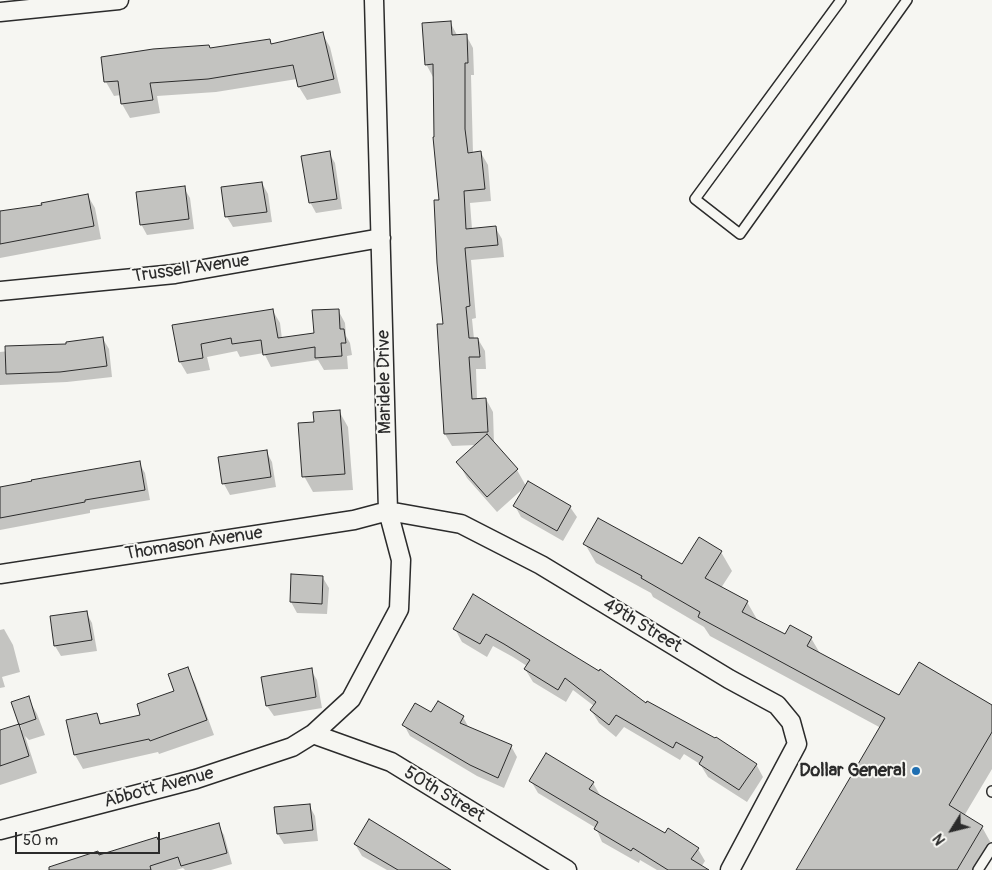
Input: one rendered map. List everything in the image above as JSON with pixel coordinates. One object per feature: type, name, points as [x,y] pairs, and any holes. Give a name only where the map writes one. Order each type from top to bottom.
[{"type":"street","points":[[0,12],[119,0]]},
{"type":"street","name":"Maridele Drive","points":[[313,734],[351,699],[399,609],[400,560],[388,510],[374,0]]},
{"type":"street","name":"Trussell Avenue","points":[[0,291],[174,274],[381,238]]},
{"type":"street","name":"Thomason Avenue","points":[[0,574],[354,520],[388,510]]},
{"type":"street","name":"49th Street","points":[[388,510],[460,524],[470,529],[541,565],[729,679],[777,705],[791,722],[796,744],[730,870]]},
{"type":"street","name":"Abbott Avenue","points":[[0,830],[196,780],[292,747],[313,734]]},
{"type":"street","name":"50th Street","points":[[313,734],[391,762],[567,870]]},
{"type":"lane","points":[[841,0],[695,199],[740,234],[907,0]]},
{"type":"lane","points":[[978,870],[992,848]]},
{"type":"building","points":[[451,21],[452,35],[467,34],[468,63],[465,63],[465,129],[468,153],[481,151],[485,189],[464,191],[466,229],[496,226],[498,245],[465,248],[470,306],[466,307],[469,338],[478,338],[480,357],[469,357],[472,399],[486,398],[488,432],[444,434],[437,324],[443,324],[437,263],[434,200],[439,200],[433,137],[433,64],[425,65],[422,23]]},
{"type":"building","points":[[323,32],[334,79],[298,87],[293,65],[208,79],[150,83],[153,100],[121,104],[118,81],[104,82],[101,57],[153,49],[209,45],[210,48],[270,39],[271,44]]},
{"type":"building","points":[[330,151],[337,199],[309,203],[301,156]]},
{"type":"building","points":[[262,182],[267,212],[225,217],[221,187]]},
{"type":"building","points":[[185,186],[189,219],[140,225],[136,192]]},
{"type":"building","points":[[88,194],[94,226],[0,244],[0,211],[42,205],[41,203]]},
{"type":"building","points":[[273,309],[278,338],[314,333],[312,310],[339,309],[340,329],[344,329],[346,343],[341,343],[342,356],[315,358],[315,347],[263,355],[261,340],[232,344],[231,338],[201,344],[203,358],[179,362],[172,325]]},
{"type":"building","points":[[103,337],[107,366],[60,372],[6,374],[5,346],[66,344],[66,342]]},
{"type":"building","points":[[340,410],[345,474],[302,477],[298,423],[314,422],[313,412]]},
{"type":"building","points":[[487,434],[518,469],[487,497],[456,462]]},
{"type":"building","points":[[267,450],[271,477],[222,484],[218,457]]},
{"type":"building","points":[[140,461],[145,490],[85,500],[85,502],[0,518],[0,487]]},
{"type":"building","points":[[528,481],[571,506],[557,531],[513,506]]},
{"type":"building","points":[[598,518],[682,564],[699,537],[722,551],[705,578],[748,601],[742,612],[785,634],[790,625],[812,637],[807,646],[899,695],[919,662],[992,705],[992,732],[949,805],[983,826],[957,870],[796,870],[885,718],[698,617],[700,612],[641,578],[642,576],[583,544]]},
{"type":"building","points":[[291,574],[323,576],[322,604],[290,602]]},
{"type":"building","points":[[473,594],[599,671],[600,669],[646,703],[647,701],[716,737],[757,764],[739,790],[699,764],[703,757],[676,742],[673,748],[616,715],[609,725],[590,710],[596,702],[565,678],[558,690],[524,669],[530,660],[504,644],[486,634],[480,644],[453,629]]},
{"type":"building","points":[[87,611],[92,640],[54,646],[50,616]]},
{"type":"building","points":[[188,667],[207,720],[150,741],[149,739],[74,755],[66,720],[97,713],[100,724],[140,715],[137,704],[174,691],[168,674]]},
{"type":"building","points":[[312,668],[316,697],[266,706],[261,677]]},
{"type":"building","points":[[29,696],[36,719],[19,725],[11,702]]},
{"type":"building","points":[[438,701],[464,716],[460,723],[512,745],[498,778],[470,765],[402,725],[415,703],[431,712]]},
{"type":"building","points":[[19,724],[29,756],[0,766],[0,730]]},
{"type":"building","points":[[546,753],[594,782],[589,789],[665,833],[668,828],[699,848],[691,859],[709,870],[668,870],[633,848],[631,851],[594,829],[598,822],[529,781]]},
{"type":"building","points":[[310,804],[313,830],[277,834],[274,807]]},
{"type":"building","points":[[369,819],[451,870],[398,870],[354,844]]},
{"type":"building","points":[[219,823],[227,853],[181,866],[178,857],[150,866],[151,870],[49,870],[49,867],[98,851],[99,855],[157,837],[158,840]]},
{"type":"place","name":"Dollar General","points":[[916,771]]}]
